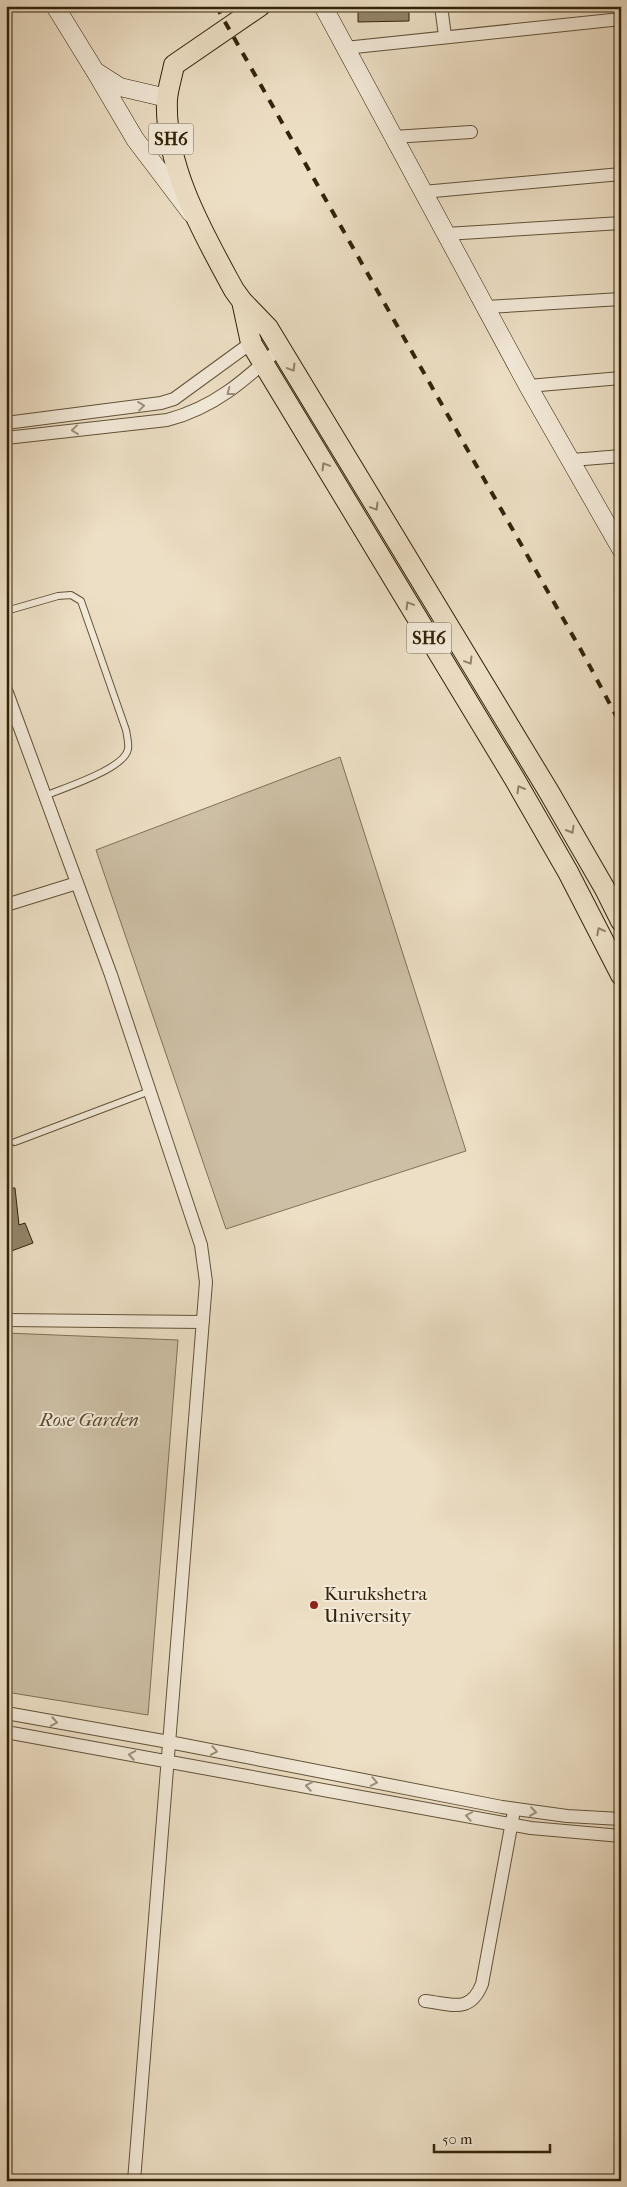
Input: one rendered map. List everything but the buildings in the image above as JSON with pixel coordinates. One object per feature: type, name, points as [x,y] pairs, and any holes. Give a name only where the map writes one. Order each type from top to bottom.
[{"type":"main road","name":"SH6","points":[[260,6],[174,65],[167,98],[168,121],[175,159],[194,217],[242,301],[268,328],[549,792],[605,889],[621,921]]},
{"type":"main road","name":"SH6","points":[[242,301],[251,344],[514,778],[568,872],[621,974]]},
{"type":"street","points":[[55,6],[135,139],[171,190],[194,217]]},
{"type":"street","points":[[322,6],[487,307],[528,386],[572,460],[621,549]]},
{"type":"street","points":[[441,6],[445,36]]},
{"type":"street","points":[[345,48],[621,18]]},
{"type":"street","points":[[95,71],[120,87],[167,98]]},
{"type":"street","points":[[393,137],[471,132]]},
{"type":"street","points":[[423,192],[621,174]]},
{"type":"street","points":[[446,234],[621,223]]},
{"type":"street","points":[[487,307],[621,300]]},
{"type":"street","points":[[6,422],[160,403],[174,399],[251,344],[268,328]]},
{"type":"street","points":[[6,438],[167,420],[189,415],[222,397],[246,380],[280,348]]},
{"type":"street","points":[[528,386],[621,378]]},
{"type":"street","points":[[572,460],[621,456]]},
{"type":"street","points":[[6,690],[77,883],[150,1091],[201,1245],[206,1282],[134,2181]]},
{"type":"street","points":[[6,905],[77,883]]},
{"type":"street","points":[[6,1320],[203,1322]]},
{"type":"street","points":[[6,1713],[169,1742],[514,1809],[566,1816],[621,1819]]},
{"type":"street","points":[[6,1732],[511,1824],[621,1836]]},
{"type":"street","points":[[425,2001],[461,2004],[469,2003],[476,1998],[482,1984],[514,1809]]},
{"type":"lane","points":[[6,611],[58,596],[71,595],[81,601],[126,730],[128,749],[124,759],[113,767],[45,796]]},
{"type":"lane","points":[[15,1142],[150,1091]]},
{"type":"green space","points":[[340,757],[466,1151],[226,1229],[96,850]]},
{"type":"green space","name":"Rose Garden","points":[[6,1333],[178,1340],[148,1715],[6,1692]]},
{"type":"railway","points":[[216,6],[586,659],[621,725]]},
{"type":"place","name":"Kurukshetra University","points":[[314,1605]]}]
